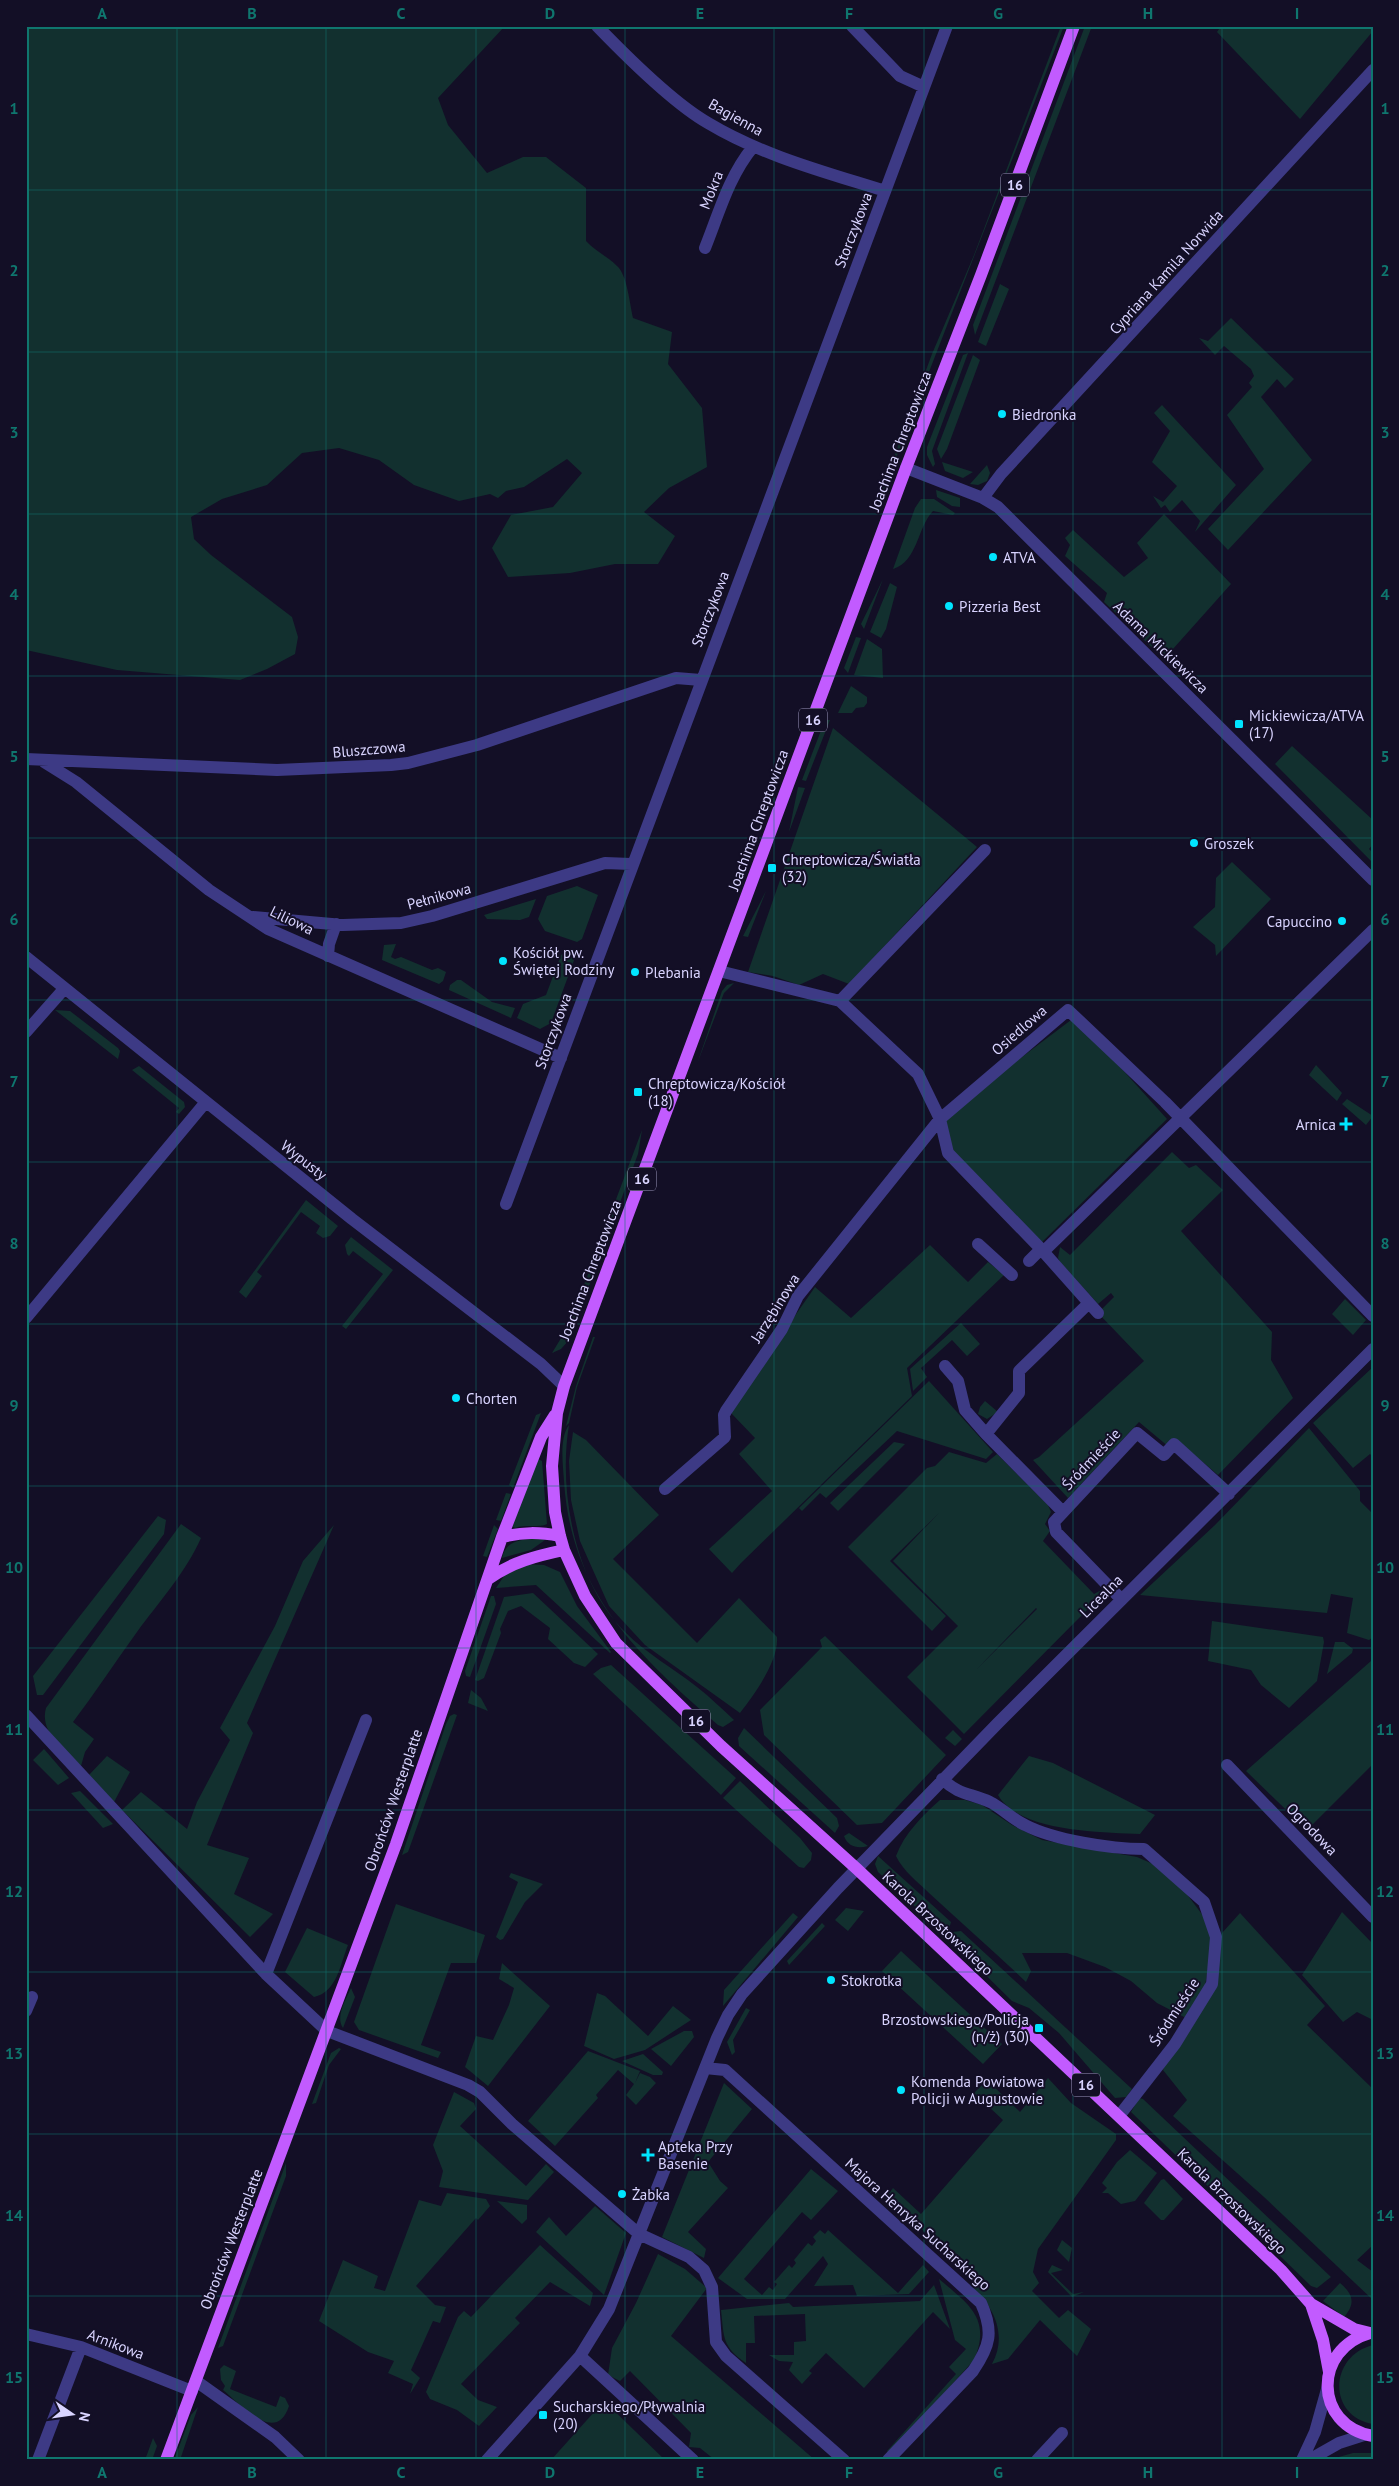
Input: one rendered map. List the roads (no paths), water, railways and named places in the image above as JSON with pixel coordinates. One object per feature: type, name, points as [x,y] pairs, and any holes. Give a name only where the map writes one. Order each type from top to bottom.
[{"type":"main road","name":"Joachima Chreptowicza","points":[[564,1550],[555,1512],[552,1466],[557,1413],[564,1386],[906,468],[981,275],[1074,26]]},
{"type":"main road","name":"Obrońców Westerplatte","points":[[166,2460],[396,1844],[502,1537],[541,1437],[557,1413]]},
{"type":"main road","points":[[502,1537],[528,1532],[560,1536]]},
{"type":"main road","points":[[488,1578],[504,1568],[529,1557],[564,1550]]},
{"type":"main road","name":"Karola Brzostowskiego","points":[[564,1550],[585,1596],[616,1643],[721,1746],[857,1869],[1119,2116],[1281,2270],[1311,2304],[1343,2323],[1371,2333]]},
{"type":"main road","name":"Karola Brzostowskiego","points":[[1311,2304],[1323,2340],[1329,2372]]},
{"type":"main road","points":[[1368,2435],[1348,2427],[1336,2414],[1327,2389],[1332,2362],[1344,2346],[1351,2340],[1371,2333]]},
{"type":"street","name":"Bagienna","points":[[597,26],[670,94],[707,123],[753,146],[885,191]]},
{"type":"street","points":[[852,26],[900,76],[924,87]]},
{"type":"street","name":"Storczykowa","points":[[506,1204],[631,864],[947,26]]},
{"type":"street","name":"Cypriana Kamila Norwida","points":[[983,498],[1001,474],[1373,70]]},
{"type":"street","name":"Mokra","points":[[705,248],[739,164],[753,146]]},
{"type":"street","name":"Adama Mickiewicza","points":[[906,468],[983,498],[998,507],[1373,880]]},
{"type":"street","name":"Bluszczowa","points":[[33,759],[277,770],[408,763],[477,745],[676,678],[701,680]]},
{"type":"street","name":"Liliowa","points":[[33,759],[76,782],[209,890],[268,928],[561,1058]]},
{"type":"street","points":[[840,1001],[985,850]]},
{"type":"street","name":"Pełnikowa","points":[[250,916],[336,924],[408,921],[432,916],[604,863],[631,864]]},
{"type":"street","points":[[328,956],[328,944],[336,924]]},
{"type":"street","points":[[1029,1261],[1181,1120],[1373,930]]},
{"type":"street","name":"Wypusty","points":[[26,957],[205,1103],[419,1272],[541,1364],[564,1386]]},
{"type":"street","points":[[719,971],[840,1001],[918,1074],[940,1119],[948,1153],[1042,1250],[1098,1313]]},
{"type":"street","points":[[26,1032],[64,989]]},
{"type":"street","name":"Osiedlowa","points":[[940,1119],[1068,1010],[1166,1102],[1181,1120],[1373,1316]]},
{"type":"street","points":[[26,1318],[205,1103]]},
{"type":"street","name":"Jarzębinowa","points":[[665,1490],[725,1437],[724,1416],[726,1411],[782,1329],[798,1296],[940,1119]]},
{"type":"street","points":[[978,1244],[1012,1275]]},
{"type":"street","points":[[986,1434],[1020,1393],[1019,1371],[1089,1303]]},
{"type":"street","name":"Licealna","points":[[857,1869],[942,1779],[1373,1349]]},
{"type":"street","points":[[945,1366],[958,1381],[966,1410],[986,1434],[1063,1512]]},
{"type":"street","name":"Śródmieście","points":[[1121,1599],[1056,1532],[1054,1522],[1137,1433],[1164,1456],[1174,1444],[1229,1494]]},
{"type":"street","points":[[26,1715],[266,1974],[327,2031],[474,2088],[512,2124],[639,2234],[689,2257],[704,2270],[712,2287],[716,2342],[726,2356],[844,2460]]},
{"type":"street","points":[[266,1974],[366,1720]]},
{"type":"street","name":"Ogrodowa","points":[[1226,1765],[1373,1917]]},
{"type":"street","name":"Śródmieście","points":[[942,1779],[953,1789],[991,1802],[1023,1824],[1044,1834],[1127,1849],[1144,1849],[1204,1902],[1216,1937],[1212,1984],[1175,2044],[1119,2116]]},
{"type":"street","points":[[487,2460],[580,2356],[609,2309],[728,2015],[742,1994],[857,1869]]},
{"type":"street","points":[[26,2011],[32,1997]]},
{"type":"street","name":"Majora Henryka Sucharskiego","points":[[705,2068],[725,2070],[981,2303],[988,2320],[989,2338],[984,2355],[973,2371],[888,2460]]},
{"type":"street","name":"Arnikowa","points":[[26,2334],[81,2347],[194,2386]]},
{"type":"street","points":[[38,2460],[81,2347]]},
{"type":"street","points":[[580,2356],[693,2460]]},
{"type":"street","points":[[194,2386],[275,2437],[299,2460]]},
{"type":"street","points":[[1302,2460],[1315,2432],[1327,2389]]},
{"type":"street","points":[[1037,2460],[1062,2433]]},
{"type":"street","points":[[1308,2460],[1339,2443],[1368,2435]]},
{"type":"place","name":"Biedronka","points":[[1002,414]]},
{"type":"place","name":"ATVA","points":[[993,557]]},
{"type":"place","name":"Pizzeria Best","points":[[949,606]]},
{"type":"place","name":"Mickiewicza/ATVA (17)","points":[[1239,724]]},
{"type":"place","name":"Groszek","points":[[1194,843]]},
{"type":"place","name":"Chreptowicza/Światła (32)","points":[[772,868]]},
{"type":"place","name":"Capuccino","points":[[1342,921]]},
{"type":"place","name":"Kościół pw. Świętej Rodziny","points":[[503,961]]},
{"type":"place","name":"Plebania","points":[[635,972]]},
{"type":"place","name":"Chreptowicza/Kościół (18)","points":[[638,1092]]},
{"type":"place","name":"Arnica","points":[[1346,1124]]},
{"type":"place","name":"Chorten","points":[[456,1398]]},
{"type":"place","name":"Stokrotka","points":[[831,1980]]},
{"type":"place","name":"Brzostowskiego/Policja (n/ż) (30)","points":[[1039,2028]]},
{"type":"place","name":"Komenda Powiatowa Policji w Augustowie","points":[[901,2090]]},
{"type":"place","name":"Apteka Przy Basenie","points":[[648,2155]]},
{"type":"place","name":"Żabka","points":[[622,2194]]},
{"type":"place","name":"Sucharskiego/Pływalnia (20)","points":[[543,2415]]}]
